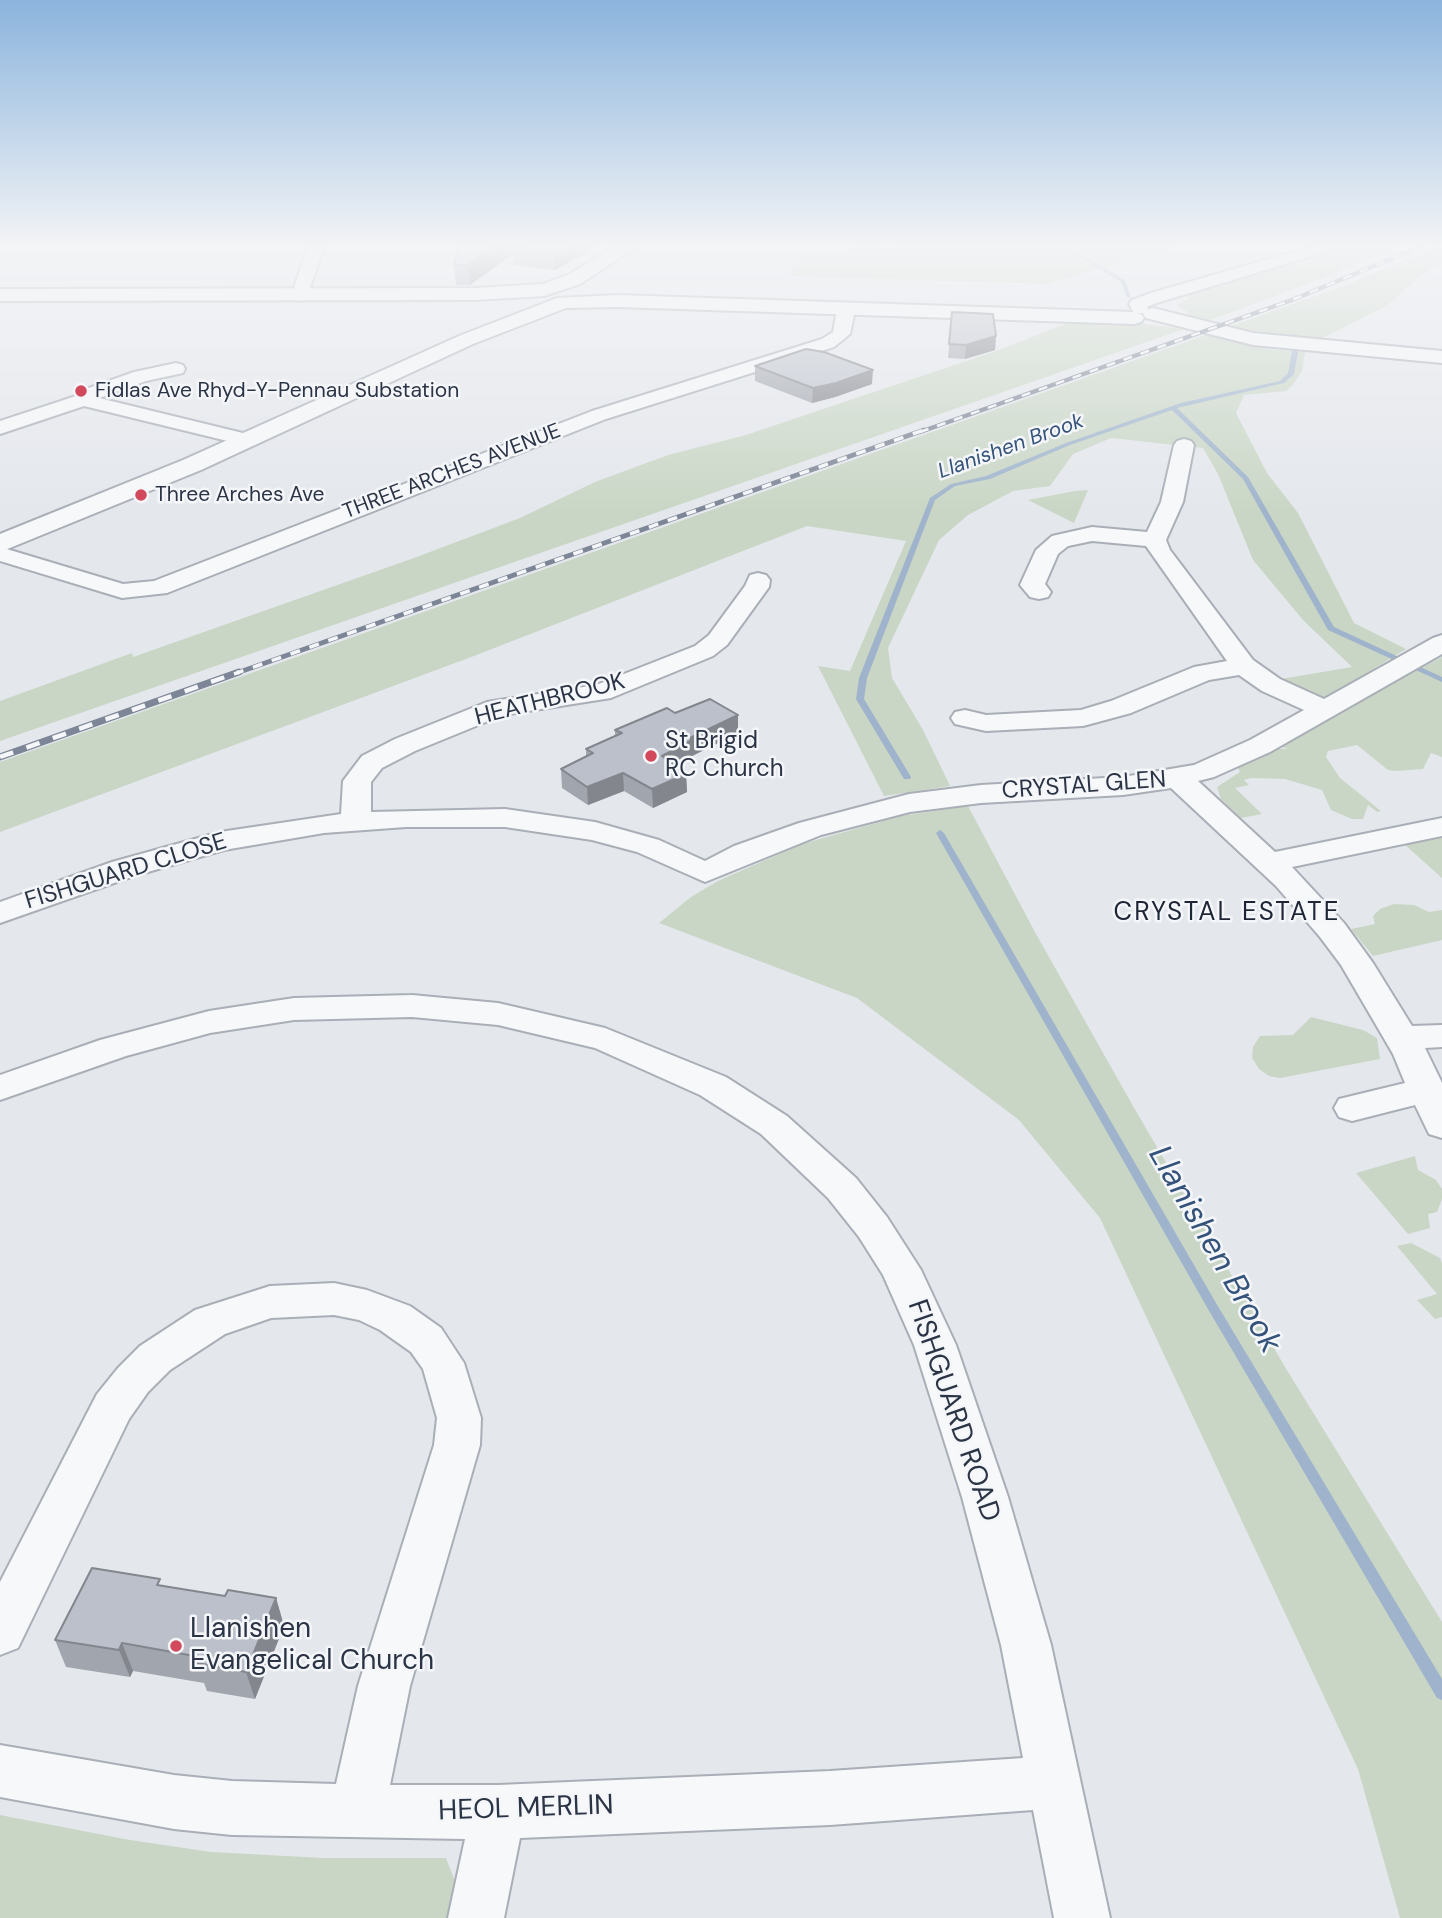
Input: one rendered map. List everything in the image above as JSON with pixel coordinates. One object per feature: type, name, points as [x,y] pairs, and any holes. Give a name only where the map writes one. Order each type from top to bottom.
[{"type":"street","points":[[466,340],[471,334]]},
{"type":"street","points":[[0,544],[248,440],[466,340],[487,334]]},
{"type":"street","name":"THREE ARCHES AVENUE","points":[[0,554],[122,591],[158,588],[613,410],[828,343],[841,334]]},
{"type":"street","points":[[1229,334],[1253,339],[1442,357]]},
{"type":"street","points":[[0,428],[83,400],[93,393],[141,376],[176,369]]},
{"type":"street","points":[[83,400],[248,440]]},
{"type":"street","points":[[1184,445],[1172,502],[1155,540],[1159,551],[1244,666],[1271,685],[1324,709]]},
{"type":"street","points":[[1039,592],[1032,585],[1048,550],[1060,541],[1092,534],[1155,540]]},
{"type":"street","name":"HEATHBROOK","points":[[356,821],[357,781],[372,762],[405,745],[496,708],[602,692],[704,651],[718,640],[757,587],[758,580]]},
{"type":"street","name":"CRYSTAL GLEN","points":[[705,873],[765,845],[818,826],[909,803],[971,794],[1124,786],[1177,778],[1222,764],[1442,643]]},
{"type":"street","points":[[965,718],[986,723],[1083,718],[1121,707],[1203,673],[1244,666]]},
{"type":"street","points":[[1177,778],[1270,863],[1332,930],[1369,984],[1401,1038],[1442,1125]]},
{"type":"street","name":"FISHGUARD CLOSE","points":[[0,913],[123,869],[189,849],[262,833],[356,821],[476,817],[564,825],[648,846],[705,873]]},
{"type":"street","points":[[1270,863],[1442,827]]},
{"type":"street","name":"FISHGUARD ROAD","points":[[0,1088],[113,1048],[209,1022],[294,1009],[412,1006],[498,1014],[605,1039],[684,1072],[746,1106],[799,1145],[842,1188],[901,1269],[935,1345],[985,1497],[1026,1646],[1082,1918]]},
{"type":"street","points":[[1401,1038],[1442,1036]]},
{"type":"street","points":[[1352,1108],[1427,1090]]},
{"type":"street","points":[[0,1632],[113,1407],[133,1380],[155,1358],[210,1322],[270,1302],[334,1299],[367,1307],[395,1318],[426,1340],[442,1363],[459,1418],[457,1445],[384,1686],[357,1812]]},
{"type":"street","name":"HEOL MERLIN","points":[[0,1771],[174,1802],[232,1808],[357,1812],[498,1812],[830,1797],[1055,1782]]},
{"type":"street","points":[[476,1918],[498,1812]]},
{"type":"green space","points":[[1041,334],[1171,334],[0,741],[0,701],[132,653],[133,657],[414,558],[520,518],[595,482],[668,455],[746,435]]},
{"type":"green space","points":[[1279,334],[1332,334],[1323,338]]},
{"type":"green space","points":[[1206,335],[1266,349],[1305,352],[1302,371],[1292,386],[1286,391],[1244,395],[1236,413],[1267,473],[1298,513],[1354,623],[1406,649],[1322,700],[1281,679],[1352,667],[1303,620],[1253,560],[1218,474],[1203,448],[1111,438],[1073,454],[1050,486],[1013,491],[968,515],[939,540],[888,648],[892,678],[923,730],[950,786],[884,796],[818,666],[850,671],[906,541],[807,526],[474,656],[0,832],[0,762]]},
{"type":"green space","points":[[1088,490],[1074,523],[1028,500],[1075,491]]},
{"type":"green space","points":[[1442,657],[1442,757],[1431,753],[1423,769],[1395,771],[1388,770],[1357,745],[1328,751],[1326,757],[1340,778],[1381,811],[1377,812],[1368,805],[1363,819],[1352,819],[1331,810],[1322,790],[1285,779],[1251,778],[1244,780],[1249,785],[1235,788],[1262,814],[1241,818],[1221,799],[1217,787],[1240,772],[1236,764],[1264,748],[1288,749],[1277,745],[1328,714],[1343,713],[1344,709]]},
{"type":"green space","points":[[968,806],[1036,934],[1133,1106],[1285,1367],[1442,1622],[1442,1918],[1400,1918],[1358,1769],[1100,1218],[1019,1120],[857,998],[659,923],[691,897],[718,881],[802,844],[901,816]]},
{"type":"green space","points":[[1439,835],[1442,838],[1442,878],[1403,843]]},
{"type":"green space","points":[[1394,904],[1414,905],[1429,912],[1442,910],[1442,940],[1373,956],[1351,929],[1375,924],[1373,916],[1380,909]]},
{"type":"green space","points":[[1311,1017],[1363,1030],[1377,1038],[1380,1059],[1280,1078],[1269,1076],[1259,1069],[1252,1058],[1253,1047],[1260,1036],[1293,1035]]},
{"type":"green space","points":[[1415,1156],[1418,1170],[1436,1180],[1442,1189],[1442,1199],[1437,1212],[1428,1214],[1430,1228],[1408,1234],[1356,1173]]},
{"type":"green space","points":[[1411,1243],[1440,1258],[1442,1317],[1435,1319],[1417,1300],[1437,1294],[1397,1246]]},
{"type":"green space","points":[[0,1815],[130,1840],[211,1852],[323,1858],[446,1858],[458,1889],[454,1918],[0,1918]]},
{"type":"building","points":[[950,334],[996,334],[996,336],[966,345],[949,344]]},
{"type":"building","points":[[806,349],[824,352],[873,370],[813,388],[755,366]]},
{"type":"building","points":[[710,699],[738,715],[690,738],[692,740],[662,756],[686,774],[652,789],[623,773],[587,787],[561,769],[593,753],[586,749],[622,733],[615,730],[667,708],[675,713]]},
{"type":"building","points":[[92,1568],[160,1579],[157,1585],[225,1596],[228,1590],[276,1598],[246,1672],[197,1663],[200,1657],[122,1643],[119,1650],[55,1640]]},
{"type":"waterway","name":"Llanishen Brook","points":[[907,777],[860,699],[863,678],[932,499],[953,485],[988,478],[1068,444],[1183,404],[1282,382],[1291,374],[1295,352]]},
{"type":"waterway","points":[[1174,408],[1246,478],[1331,628],[1442,680]]},
{"type":"waterway","name":"Llanishen Brook","points":[[940,833],[1212,1306],[1442,1693]]},
{"type":"railway","points":[[920,432],[1198,334]]},
{"type":"railway","points":[[234,674],[924,430]]},
{"type":"railway","points":[[0,757],[239,672]]},
{"type":"place","name":"Fidlas Ave Rhyd-Y-Pennau Substation","points":[[81,391]]},
{"type":"place","name":"Three Arches Ave","points":[[141,495]]},
{"type":"place","name":"St Brigid RC Church","points":[[651,756]]},
{"type":"place","name":"Llanishen Evangelical Church","points":[[176,1646]]},
{"type":"district","name":"CRYSTAL ESTATE","points":[[1227,913]]}]
